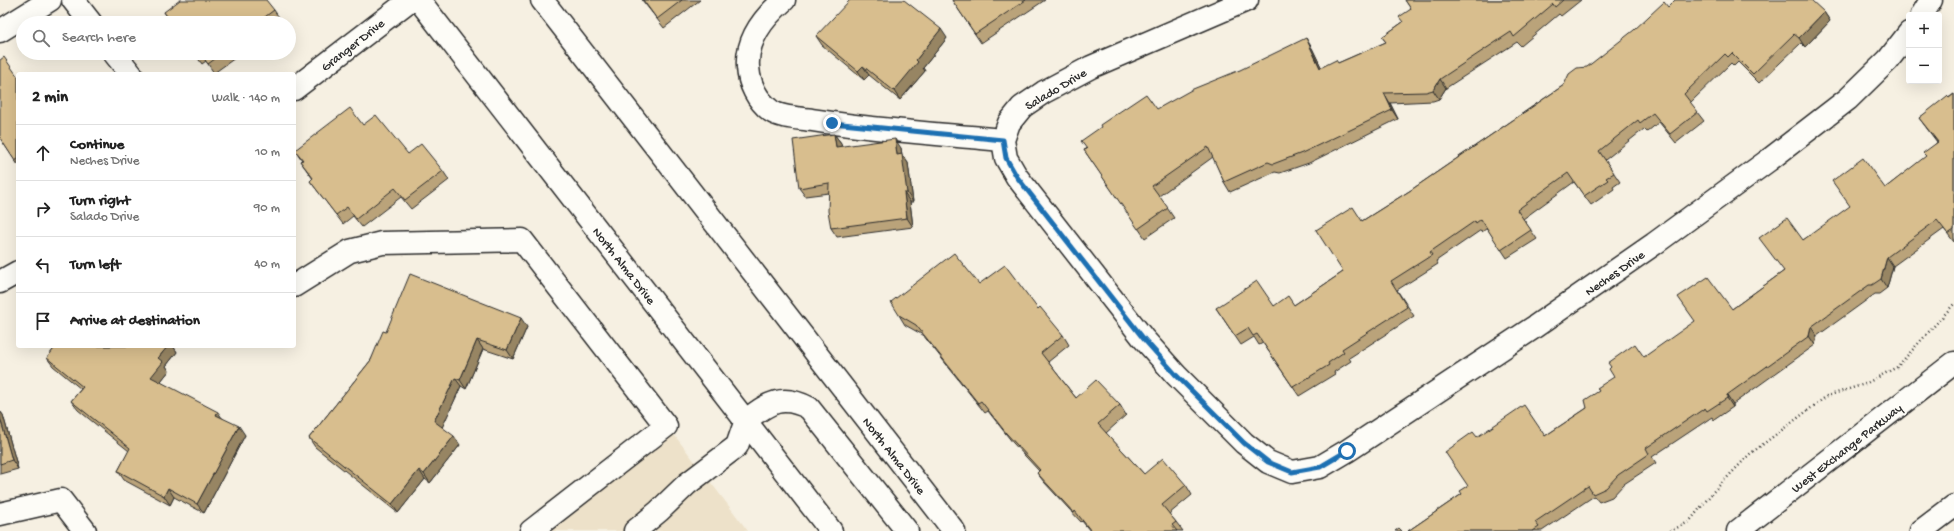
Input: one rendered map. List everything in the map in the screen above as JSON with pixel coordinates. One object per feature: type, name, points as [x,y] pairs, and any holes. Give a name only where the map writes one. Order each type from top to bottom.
[{"type":"main road","points":[[23,16],[50,0]]},
{"type":"main road","points":[[73,0],[86,16]]},
{"type":"main road","name":"Granger Drive","points":[[296,87],[410,0]]},
{"type":"main road","name":"North Alma Drive","points":[[419,0],[831,531]]},
{"type":"main road","name":"North Alma Drive","points":[[542,0],[954,531]]},
{"type":"main road","points":[[784,0],[771,10],[753,35],[747,58],[748,78],[757,97],[772,112],[790,117],[832,123],[1003,140]]},
{"type":"main road","name":"Salado Drive","points":[[1003,140],[1009,123],[1022,107],[1044,92],[1091,67],[1247,0]]},
{"type":"main road","points":[[1924,12],[1931,0]]},
{"type":"main road","points":[[0,30],[16,20]]},
{"type":"main road","name":"Neches Drive","points":[[1003,140],[1006,158],[1017,177],[1143,338],[1176,375],[1244,443],[1268,462],[1292,472],[1320,467],[1347,451],[1533,328],[1654,244],[1769,160],[1848,98],[1888,60],[1906,37]]},
{"type":"main road","points":[[120,60],[129,72]]},
{"type":"main road","points":[[296,285],[350,251],[382,243],[522,240],[666,426],[531,531]]},
{"type":"main road","points":[[0,282],[16,273]]},
{"type":"main road","name":"West Exchange Parkway","points":[[1738,531],[1954,363]]},
{"type":"main road","points":[[641,529],[687,484],[737,446],[746,420],[773,402],[792,401],[809,408],[907,531]]},
{"type":"main road","points":[[0,514],[61,500],[85,531]]},
{"type":"main road","points":[[1921,531],[1954,506]]},
{"type":"path","points":[[1670,531],[1689,522],[1713,492],[1750,454],[1827,396],[1866,384],[1897,367],[1954,304]]},
{"type":"shaded area","points":[[672,432],[748,531],[546,531]]},
{"type":"building","points":[[180,0],[266,0],[274,10],[266,16],[167,16],[164,12]]},
{"type":"building","points":[[643,0],[682,0],[657,19]]},
{"type":"building","points":[[850,0],[904,0],[941,29],[916,60],[918,62],[894,91],[863,66],[858,71],[816,36]]},
{"type":"building","points":[[952,0],[1026,0],[975,34]]},
{"type":"building","points":[[1405,0],[1563,0],[1555,7],[1553,4],[1514,37],[1511,32],[1440,79],[1433,90],[1426,92],[1384,93],[1392,110],[1302,153],[1273,164],[1268,162],[1224,182],[1208,147],[1152,186],[1168,208],[1138,229],[1084,150],[1087,149],[1081,141],[1101,127],[1100,125],[1146,94],[1157,109],[1193,89],[1240,70],[1306,38],[1320,68],[1336,60],[1338,63],[1386,42],[1382,37],[1403,22],[1399,17],[1411,9]]},
{"type":"building","points":[[1675,0],[1811,0],[1824,12],[1799,38],[1794,34],[1753,74],[1732,53],[1728,57],[1725,54],[1684,94],[1698,112],[1670,134],[1653,113],[1640,123],[1638,120],[1599,151],[1614,173],[1606,178],[1608,180],[1584,196],[1568,173],[1517,210],[1531,230],[1501,250],[1481,219],[1476,223],[1475,221],[1430,252],[1432,255],[1391,281],[1407,307],[1342,349],[1344,352],[1328,363],[1329,365],[1293,387],[1257,334],[1253,336],[1248,328],[1235,336],[1216,308],[1257,281],[1274,306],[1288,296],[1294,305],[1343,272],[1316,230],[1353,207],[1362,221],[1411,190],[1564,85],[1569,74],[1577,68],[1587,67],[1634,30],[1664,2],[1668,7]]},
{"type":"building","points":[[4,57],[16,74],[15,161],[0,138],[0,60]]},
{"type":"building","points":[[205,60],[213,60],[208,64]]},
{"type":"building","points":[[1954,94],[1954,230],[1948,234],[1937,220],[1887,257],[1881,279],[1872,285],[1869,285],[1811,327],[1809,336],[1727,395],[1727,398],[1707,411],[1705,408],[1646,448],[1649,454],[1618,475],[1606,488],[1593,494],[1588,486],[1535,522],[1539,527],[1533,531],[1408,531],[1462,494],[1460,491],[1468,486],[1445,452],[1473,432],[1477,437],[1524,405],[1545,436],[1587,408],[1585,400],[1599,391],[1597,388],[1614,377],[1609,369],[1611,367],[1608,363],[1635,344],[1644,357],[1695,321],[1678,297],[1708,277],[1732,309],[1784,271],[1759,238],[1787,218],[1803,240],[1850,206],[1832,181],[1863,158],[1885,188],[1926,156],[1923,153],[1938,142],[1919,118],[1947,96],[1949,98]]},
{"type":"building","points":[[350,108],[363,125],[376,115],[408,154],[421,144],[443,171],[405,200],[395,188],[356,219],[347,207],[336,215],[310,181],[313,178],[300,161],[303,160],[296,149]]},
{"type":"building","points":[[834,134],[836,147],[895,139],[897,155],[902,154],[907,193],[904,193],[907,218],[831,228],[828,211],[829,183],[799,188],[793,140]]},
{"type":"building","points":[[954,253],[979,284],[1005,265],[1038,309],[1040,307],[1063,335],[1041,353],[1076,398],[1096,380],[1120,405],[1098,424],[1144,474],[1163,458],[1186,485],[1162,505],[1176,522],[1172,525],[1177,531],[1091,531],[1075,511],[1074,513],[1037,473],[1040,470],[1006,433],[981,401],[978,403],[916,325],[899,315],[891,302]]},
{"type":"building","points":[[410,274],[521,318],[507,350],[477,340],[460,380],[455,378],[434,421],[454,436],[424,474],[419,470],[392,504],[309,438],[371,360],[383,331],[386,332]]},
{"type":"building","points":[[54,348],[166,348],[158,358],[163,362],[151,377],[218,412],[216,415],[239,426],[197,504],[168,488],[164,496],[118,471],[130,448],[71,401],[83,387],[47,358]]},
{"type":"building","points":[[0,418],[12,460],[0,464]]},
{"type":"building","points":[[1399,528],[1402,531],[1395,531]]},
{"type":"route","points":[[832,123],[1003,140],[1006,158],[1017,177],[1143,338],[1176,375],[1244,443],[1268,462],[1292,472],[1320,467],[1347,451]]}]
